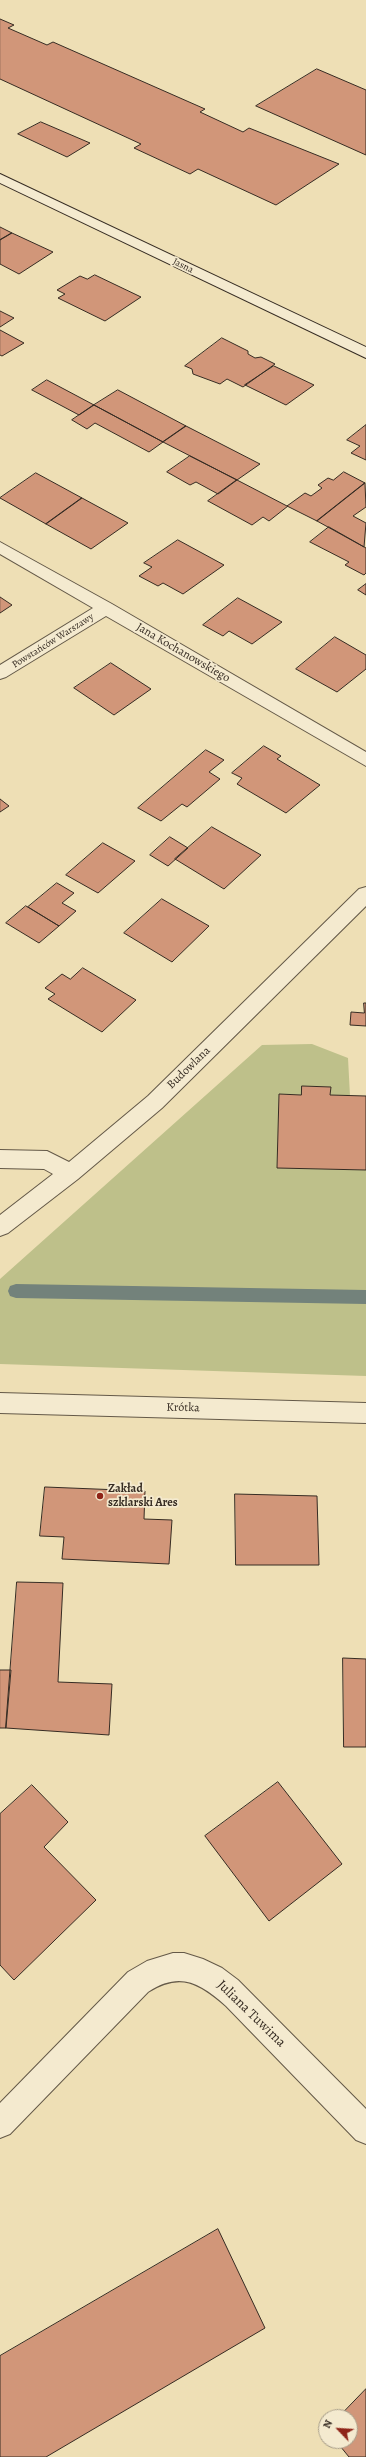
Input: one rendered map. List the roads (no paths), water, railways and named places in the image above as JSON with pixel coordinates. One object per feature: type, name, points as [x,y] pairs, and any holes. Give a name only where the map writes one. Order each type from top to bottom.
[{"type":"street","name":"Jasna","points":[[0,178],[366,353]]},
{"type":"street","name":"Jana Kochanowskiego","points":[[0,547],[366,760]]},
{"type":"street","name":"Powstańców Warszawy","points":[[0,673],[106,608]]},
{"type":"street","name":"Budowlana","points":[[0,1227],[70,1173],[155,1102],[366,894]]},
{"type":"street","points":[[0,1159],[47,1160],[70,1173]]},
{"type":"street","name":"Krótka","points":[[0,1403],[366,1413]]},
{"type":"street","name":"Juliana Tuwima","points":[[0,2124],[138,1982],[164,1968],[191,1968],[216,1979],[236,1996],[366,2130]]},
{"type":"waterway","points":[[16,1291],[366,1297]]},
{"type":"place","name":"Zakład szklarski Ares","points":[[100,1496]]}]
